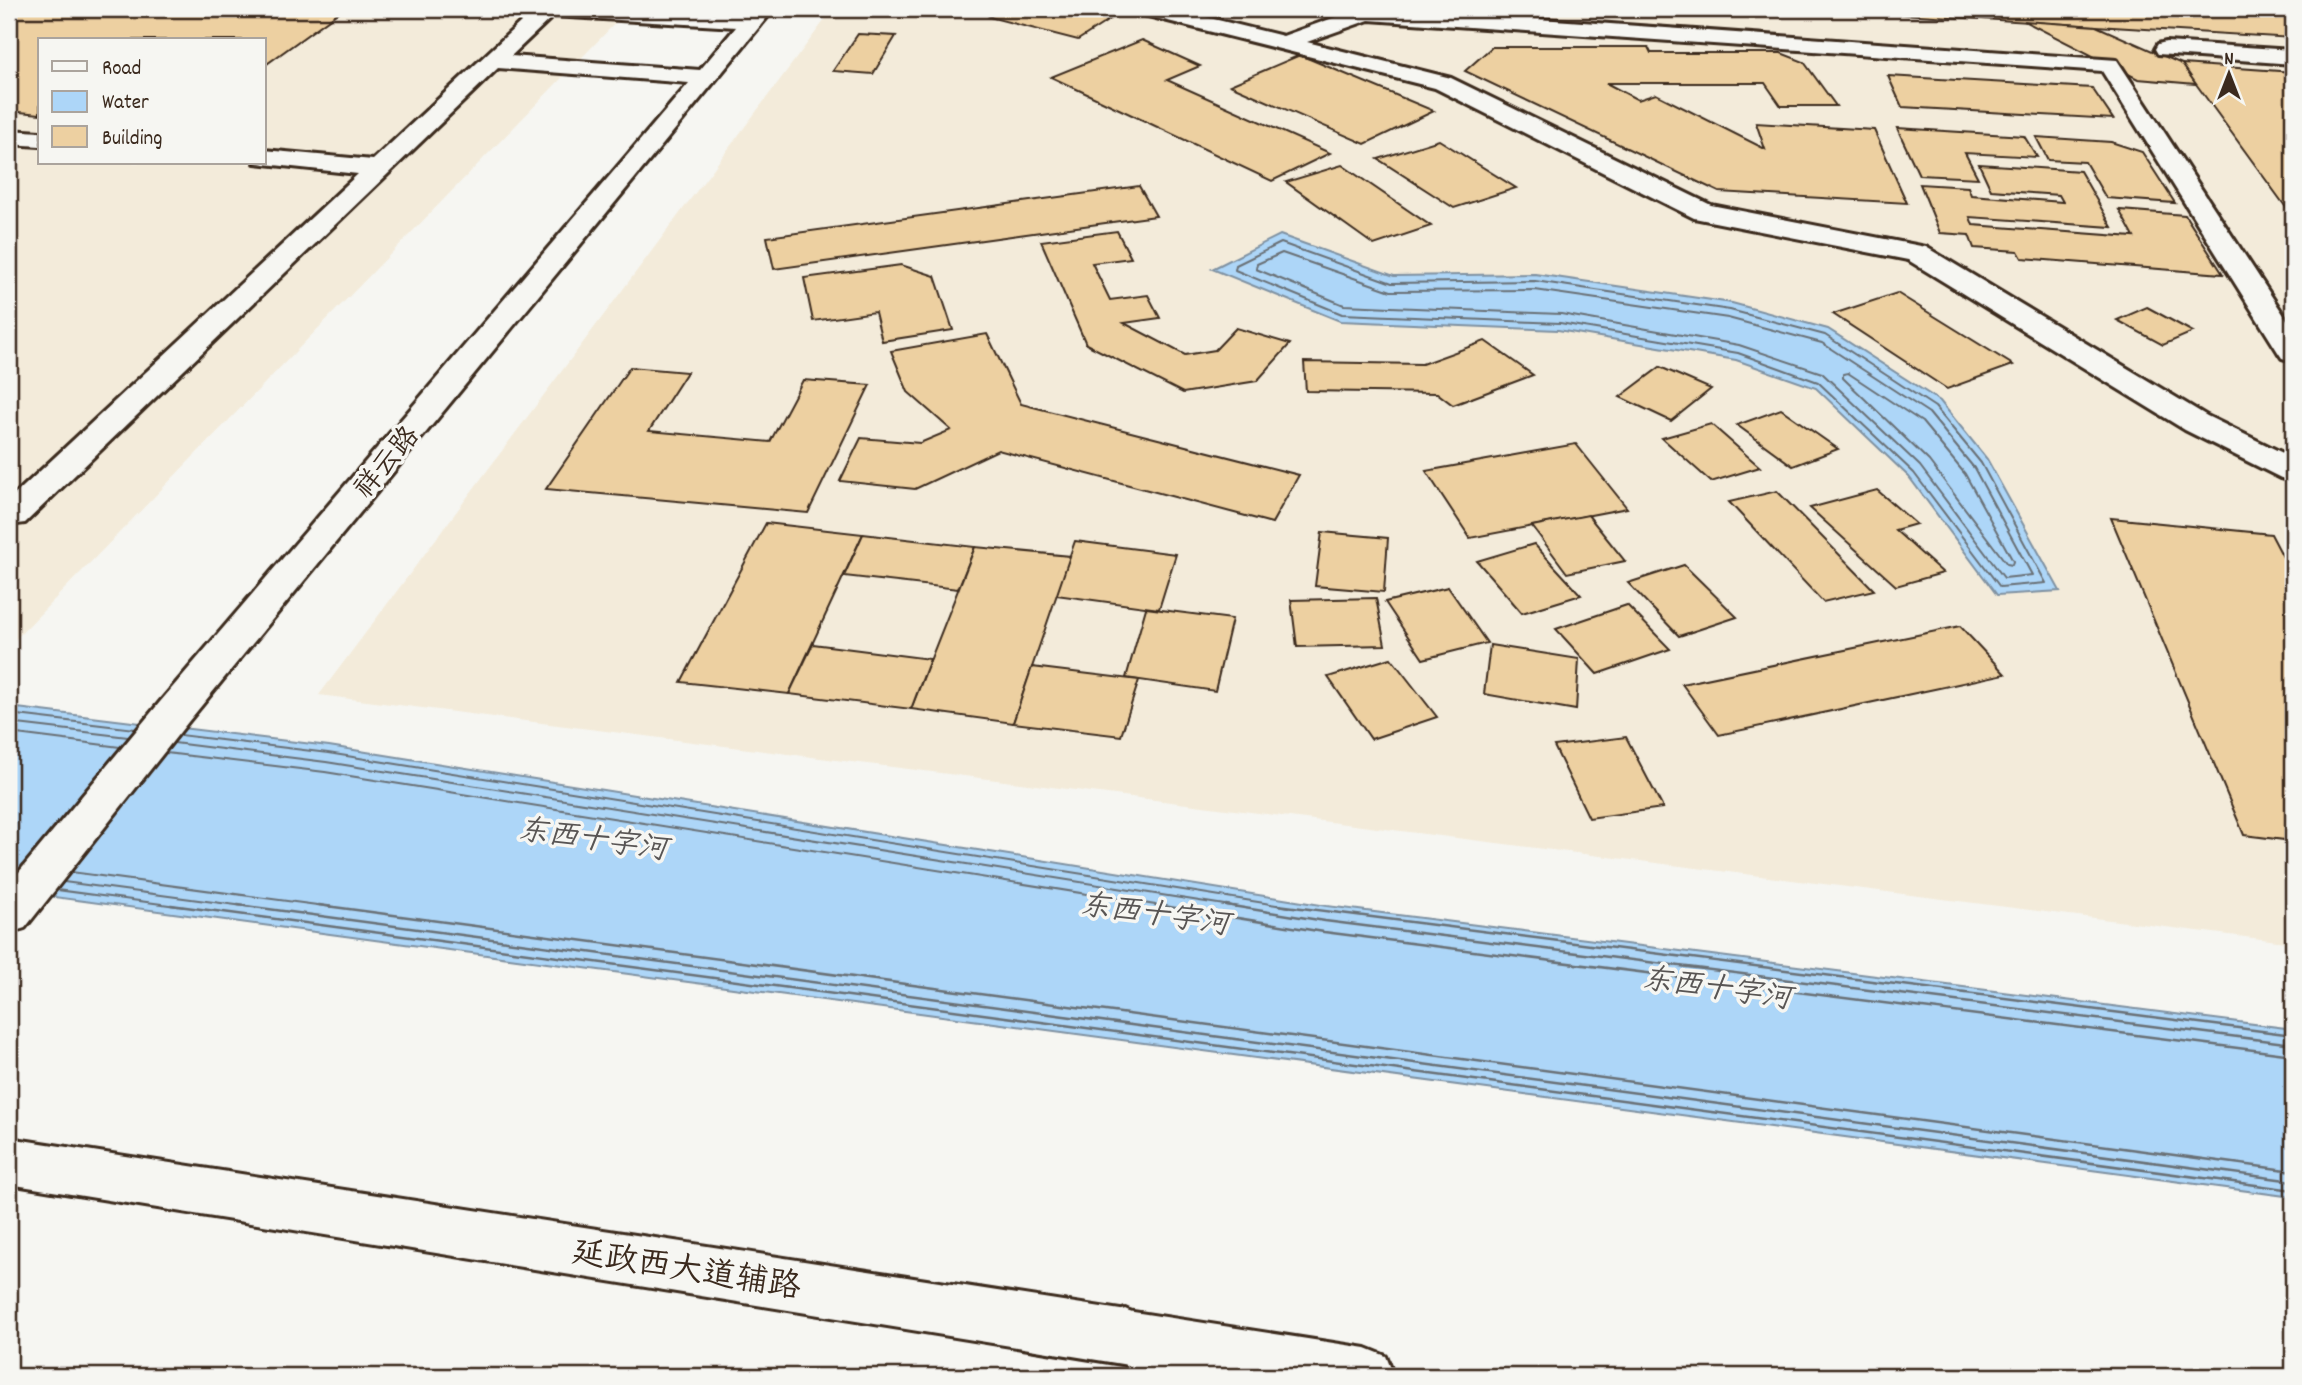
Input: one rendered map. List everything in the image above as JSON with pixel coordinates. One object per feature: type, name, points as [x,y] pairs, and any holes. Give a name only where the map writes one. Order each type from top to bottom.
[{"type":"street","points":[[13,515],[381,168],[406,140],[549,9],[758,15]]},
{"type":"street","points":[[1148,9],[1443,83],[1703,212],[1916,253],[2196,423],[2293,471]]},
{"type":"street","points":[[1287,42],[1367,13],[2109,65],[2293,352]]},
{"type":"street","name":"祥云路","points":[[9,915],[174,712],[758,15]]},
{"type":"street","points":[[2166,49],[2293,57]]},
{"type":"street","points":[[491,61],[707,77]]},
{"type":"street","points":[[9,137],[38,139]]},
{"type":"street","points":[[266,158],[381,168]]},
{"type":"street","name":"延政西大道辅路","points":[[9,1161],[1366,1376]]},
{"type":"street","points":[[1125,1336],[1206,1376]]},
{"type":"shaded area","points":[[9,9],[629,9],[11,644]]},
{"type":"shaded area","points":[[833,9],[2293,9],[2293,943],[319,695]]},
{"type":"water","points":[[1280,235],[1394,276],[1535,274],[1732,303],[1828,329],[1940,401],[1987,459],[2060,591],[1997,595],[1909,477],[1816,388],[1736,360],[1558,330],[1340,321],[1212,269]]},
{"type":"water","name":"东西十字河","points":[[9,707],[329,746],[1327,906],[2293,1029],[2293,1197],[9,891]]},
{"type":"building","points":[[9,9],[343,9],[266,65],[266,38],[38,38],[38,114],[9,111]]},
{"type":"building","points":[[1003,9],[1063,9],[1109,20],[1078,40],[989,17]]},
{"type":"building","points":[[1231,9],[1283,9],[1282,12],[1269,16],[1252,16]]},
{"type":"building","points":[[1822,9],[2293,9],[2293,38],[2096,26]]},
{"type":"building","points":[[2024,21],[2096,26],[2182,64],[2196,84],[2138,79]]},
{"type":"building","points":[[858,34],[896,36],[873,74],[833,71]]},
{"type":"building","points":[[1142,40],[1200,66],[1167,80],[1330,153],[1272,181],[1051,77]]},
{"type":"building","points":[[1492,47],[1648,47],[1651,53],[1781,53],[1804,62],[1836,106],[1781,106],[1765,83],[1606,83],[1638,100],[1656,94],[1765,149],[1756,123],[1874,130],[1907,203],[1719,192],[1465,71]]},
{"type":"building","points":[[1300,55],[1434,111],[1365,144],[1230,85]]},
{"type":"building","points":[[2182,64],[2293,72],[2293,217],[2196,84]]},
{"type":"building","points":[[1888,76],[2092,88],[2113,119],[1902,107]]},
{"type":"building","points":[[1897,128],[2024,136],[2037,157],[1965,153],[1978,178],[1919,175]]},
{"type":"building","points":[[2036,137],[2111,142],[2142,152],[2175,203],[2106,198],[2085,162],[2048,160]]},
{"type":"building","points":[[1439,140],[1516,188],[1454,208],[1378,159]]},
{"type":"building","points":[[1979,164],[2080,171],[2112,227],[1970,217],[1973,225],[2134,237],[2119,210],[2185,215],[2223,274],[2022,258],[2018,251],[1974,248],[1969,235],[1940,233],[1920,184],[1968,187],[1971,195],[2063,202],[2059,195],[1991,190]]},
{"type":"building","points":[[1342,165],[1431,226],[1374,245],[1286,182]]},
{"type":"building","points":[[1139,186],[1156,216],[774,269],[767,237]]},
{"type":"building","points":[[1117,231],[1131,258],[1092,263],[1110,300],[1148,295],[1160,318],[1124,323],[1185,355],[1215,350],[1236,328],[1290,344],[1257,381],[1183,393],[1086,344],[1041,241]]},
{"type":"building","points":[[901,265],[935,276],[953,330],[882,341],[875,312],[813,321],[804,278]]},
{"type":"building","points":[[1897,293],[2013,365],[1947,389],[1833,314]]},
{"type":"building","points":[[2147,307],[2193,332],[2163,345],[2117,320]]},
{"type":"building","points":[[987,334],[1021,404],[1299,475],[1272,523],[998,450],[915,489],[840,481],[861,438],[920,443],[951,430],[908,392],[891,351]]},
{"type":"building","points":[[1485,341],[1533,375],[1453,405],[1437,393],[1306,391],[1304,362],[1422,364]]},
{"type":"building","points":[[630,367],[687,372],[649,431],[770,442],[803,380],[870,385],[808,513],[546,489]]},
{"type":"building","points":[[1660,367],[1711,389],[1671,421],[1620,397]]},
{"type":"building","points":[[1781,409],[1838,449],[1793,466],[1737,425]]},
{"type":"building","points":[[1711,424],[1760,467],[1711,482],[1662,438]]},
{"type":"building","points":[[1576,444],[1627,508],[1470,538],[1426,471]]},
{"type":"building","points":[[1877,490],[1916,524],[1895,530],[1943,573],[1896,586],[1810,508]]},
{"type":"building","points":[[1777,491],[1874,590],[1823,602],[1729,502]]},
{"type":"building","points":[[1588,515],[1625,561],[1567,573],[1532,526]]},
{"type":"building","points":[[2111,518],[2271,534],[2293,576],[2293,841],[2244,835]]},
{"type":"building","points":[[766,523],[863,534],[789,694],[681,682]]},
{"type":"building","points":[[1322,532],[1388,538],[1384,592],[1315,586]]},
{"type":"building","points":[[863,534],[975,547],[958,589],[844,576]]},
{"type":"building","points":[[1075,541],[1176,554],[1159,609],[1056,595]]},
{"type":"building","points":[[1534,544],[1581,595],[1522,613],[1477,561]]},
{"type":"building","points":[[975,547],[1070,556],[1013,723],[911,709]]},
{"type":"building","points":[[1684,565],[1737,617],[1679,636],[1628,583]]},
{"type":"building","points":[[1448,587],[1487,643],[1423,659],[1385,602]]},
{"type":"building","points":[[1376,598],[1385,645],[1297,647],[1291,600]]},
{"type":"building","points":[[1627,605],[1670,649],[1597,674],[1556,629]]},
{"type":"building","points":[[1146,608],[1232,619],[1215,691],[1126,678]]},
{"type":"building","points":[[1960,626],[2005,674],[1719,735],[1682,684]]},
{"type":"building","points":[[813,644],[930,659],[911,709],[789,694]]},
{"type":"building","points":[[1490,645],[1579,659],[1576,710],[1484,694]]},
{"type":"building","points":[[1391,658],[1437,717],[1371,739],[1328,677]]},
{"type":"building","points":[[1032,667],[1139,680],[1121,736],[1013,723]]},
{"type":"building","points":[[1626,737],[1663,808],[1589,818],[1554,746]]}]
